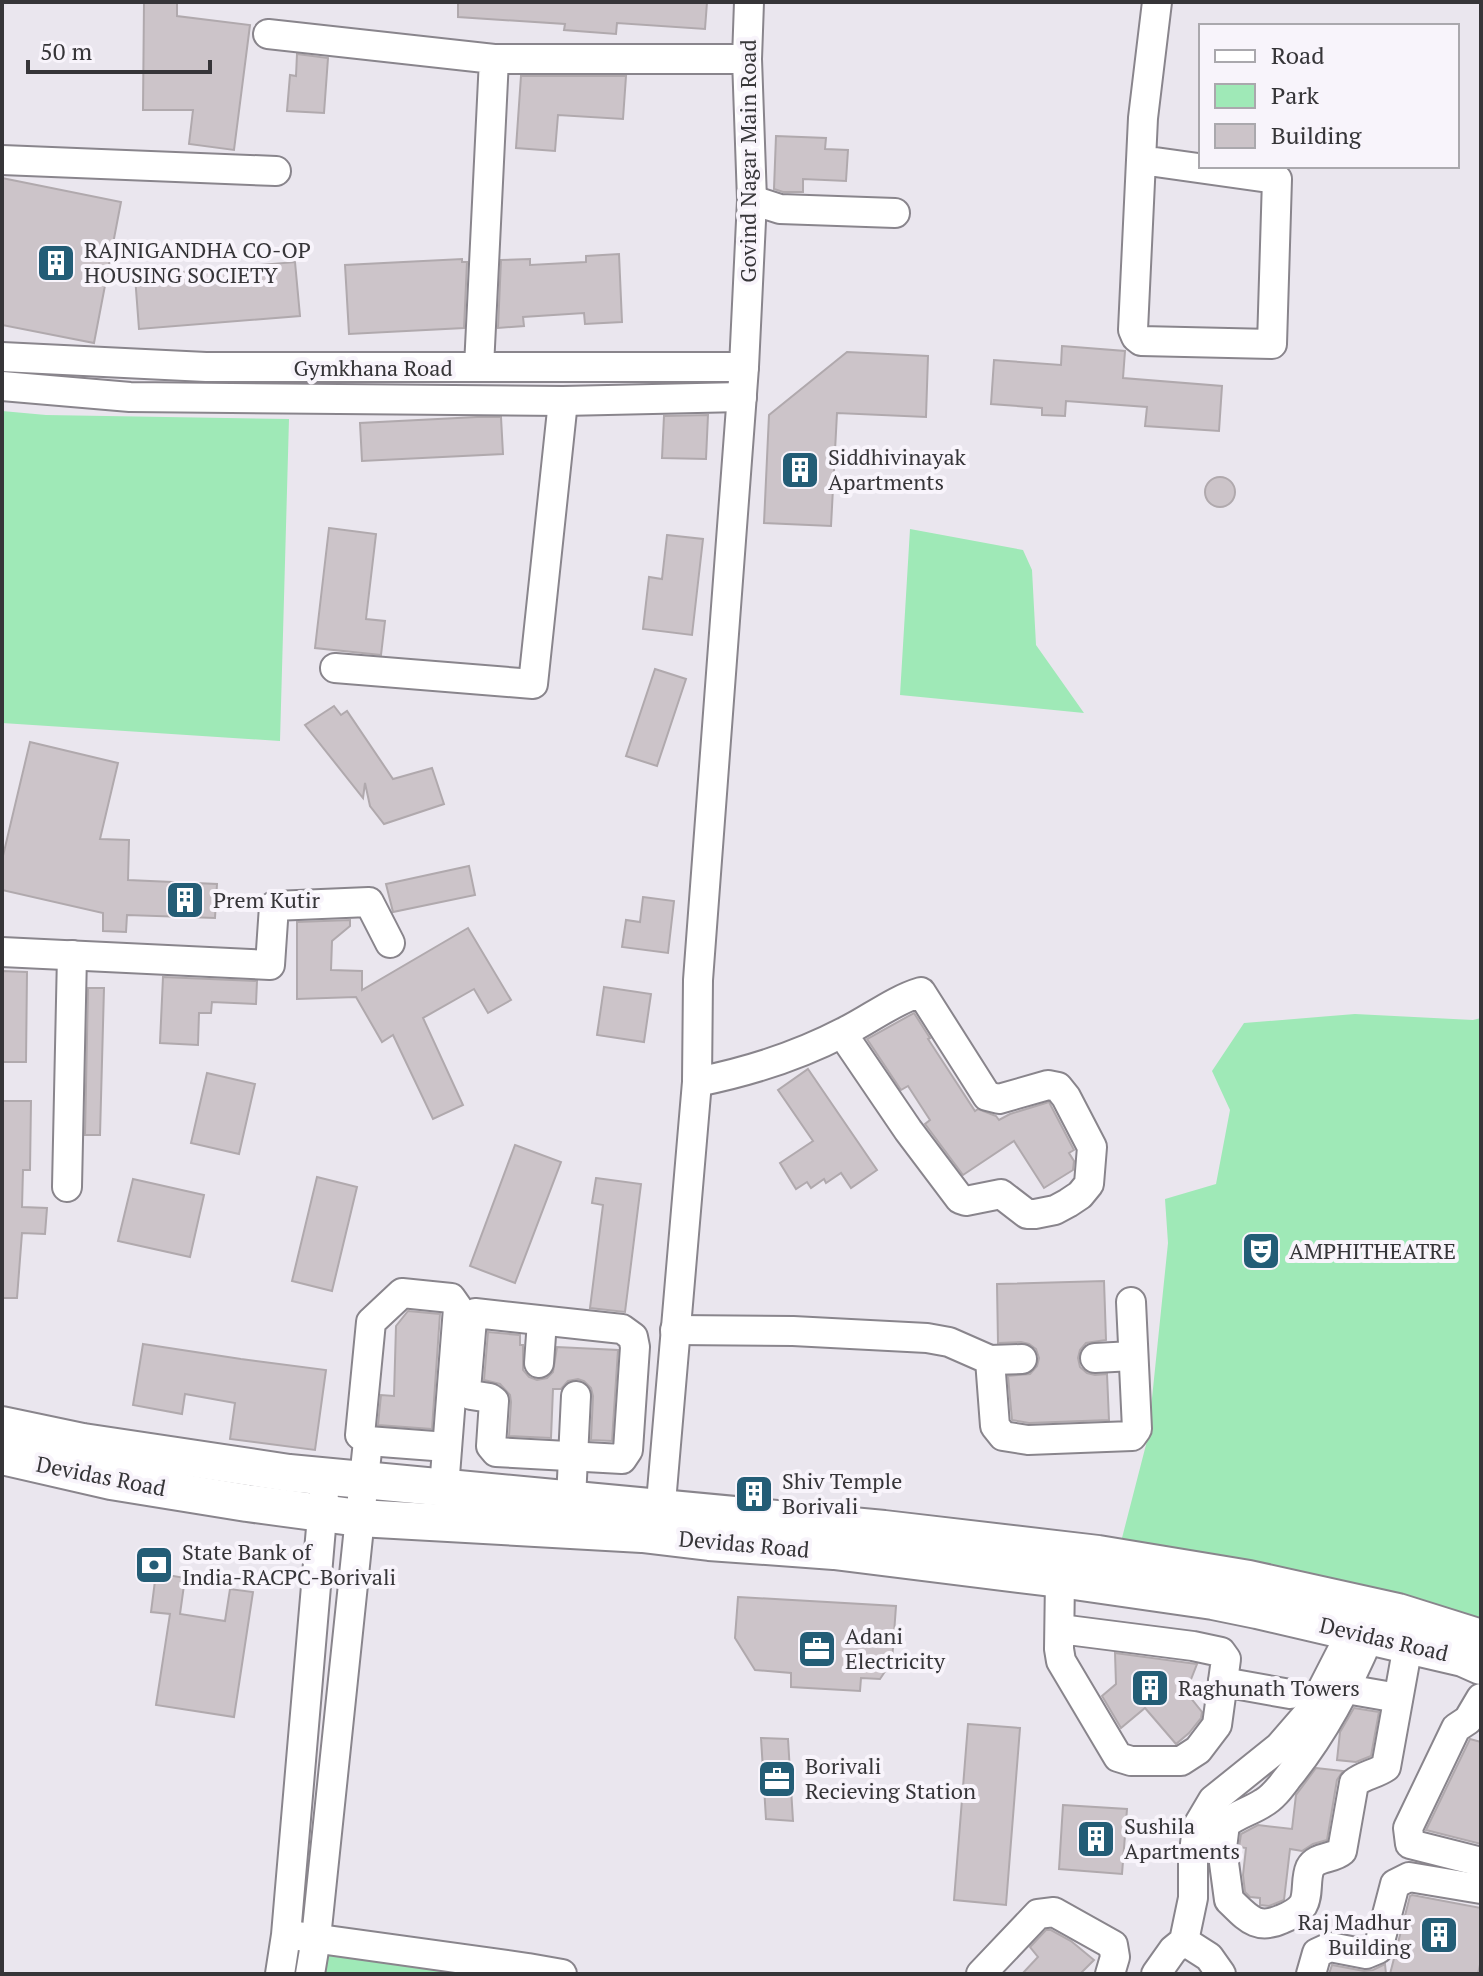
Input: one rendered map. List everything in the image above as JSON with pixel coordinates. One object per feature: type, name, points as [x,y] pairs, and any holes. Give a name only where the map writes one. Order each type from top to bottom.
[{"type":"main road","name":"Devidas Road","points":[[2,1425],[83,1442],[289,1473],[571,1499],[659,1522],[834,1551],[1213,1601],[1361,1633],[1463,1658],[1481,1666]]},
{"type":"main road","name":"Devidas Road","points":[[2,1456],[111,1481],[359,1518],[588,1531],[659,1522],[884,1529],[1114,1557],[1249,1579],[1384,1609],[1481,1638]]},
{"type":"street","name":"Govind Nagar Main Road","points":[[659,1522],[697,1082],[698,980],[744,367],[752,200],[747,59],[749,2]]},
{"type":"street","points":[[1141,160],[1277,179],[1272,344],[1141,341],[1133,330],[1141,160],[1143,118],[1157,2]]},
{"type":"street","points":[[268,34],[494,59],[747,59]]},
{"type":"street","points":[[479,367],[494,59]]},
{"type":"street","points":[[2,160],[276,171]]},
{"type":"street","points":[[752,200],[780,209],[895,213]]},
{"type":"street","name":"Gymkhana Road","points":[[2,357],[206,367],[744,367]]},
{"type":"street","name":"Gymkhana Road","points":[[2,386],[130,397],[563,401],[742,397]]},
{"type":"street","points":[[335,668],[533,684],[563,401]]},
{"type":"street","points":[[2,952],[270,965],[274,906],[369,902],[390,943]]},
{"type":"street","points":[[67,1187],[72,955]]},
{"type":"street","points":[[697,1082],[788,1057],[921,992],[987,1096],[999,1099],[1048,1085],[1059,1088],[1092,1147],[1089,1184],[1068,1203],[1055,1210],[1035,1214],[1027,1214],[1001,1194],[966,1201],[960,1199],[908,1130],[842,1033]]},
{"type":"street","points":[[444,1488],[458,1308],[451,1298],[402,1293],[371,1322],[360,1435],[368,1441],[447,1447]]},
{"type":"street","points":[[990,1360],[995,1426],[1003,1436],[1028,1440],[1132,1436],[1137,1429],[1131,1302]]},
{"type":"street","points":[[475,1313],[622,1329],[633,1337],[635,1347],[628,1450],[622,1459],[573,1457],[496,1452],[491,1446],[494,1401],[471,1395],[466,1390],[475,1313]]},
{"type":"street","points":[[539,1363],[542,1321]]},
{"type":"street","points":[[675,1330],[793,1331],[927,1338],[949,1342],[990,1360],[1022,1359]]},
{"type":"street","points":[[1095,1358],[1133,1356]]},
{"type":"street","points":[[571,1499],[576,1396]]},
{"type":"street","points":[[310,1974],[368,1441]]},
{"type":"street","points":[[280,1974],[286,1935],[325,1476]]},
{"type":"street","points":[[1060,1579],[1059,1649],[1061,1661],[1118,1757],[1131,1761],[1181,1761],[1198,1750],[1217,1725],[1226,1659],[1221,1652],[1060,1629]]},
{"type":"street","points":[[1361,1633],[1346,1689],[1304,1758],[1264,1803],[1225,1824],[1222,1848],[1229,1900],[1254,1923],[1271,1924],[1293,1914],[1304,1904],[1310,1868],[1318,1860],[1337,1856],[1342,1851],[1354,1783],[1386,1767],[1408,1645]]},
{"type":"street","points":[[1156,1974],[1173,1950],[1184,1941],[1193,1898],[1197,1827],[1213,1800],[1279,1747],[1312,1709],[1361,1633]]},
{"type":"street","points":[[1223,1682],[1290,1694]]},
{"type":"street","points":[[1346,1689],[1398,1698]]},
{"type":"street","points":[[1477,1715],[1456,1728],[1408,1828],[1410,1844],[1481,1862]]},
{"type":"street","points":[[1311,1974],[1317,1953],[1330,1947],[1366,1954],[1378,1949],[1395,1884],[1409,1877],[1481,1889]]},
{"type":"street","points":[[981,1974],[1038,1914],[1054,1912],[1113,1945],[1115,1957],[1110,1974]]},
{"type":"street","points":[[286,1935],[562,1974]]},
{"type":"street","points":[[1184,1941],[1209,1957],[1221,1974]]},
{"type":"green space","points":[[2,411],[46,415],[289,419],[280,741],[2,723]]},
{"type":"green space","points":[[910,529],[1023,550],[1032,570],[1036,645],[1084,713],[900,695]]},
{"type":"green space","points":[[1355,1014],[1481,1018],[1481,1621],[1472,1616],[1253,1572],[1122,1538],[1148,1437],[1168,1243],[1165,1199],[1216,1184],[1230,1110],[1212,1071],[1244,1023]]},
{"type":"green space","points":[[327,1953],[463,1974],[325,1974]]},
{"type":"building","points":[[144,2],[177,2],[177,16],[250,25],[234,150],[189,144],[193,110],[143,110]]},
{"type":"building","points":[[458,2],[707,2],[705,29],[617,23],[616,34],[564,30],[565,24],[458,17]]},
{"type":"building","points":[[297,54],[328,58],[324,113],[287,111],[290,75],[296,76]]},
{"type":"building","points":[[521,76],[626,76],[623,119],[558,115],[555,151],[516,148]]},
{"type":"building","points":[[776,136],[826,138],[825,149],[848,150],[846,181],[803,179],[803,192],[774,189]]},
{"type":"building","name":"RAJNIGANDHA CO-OP HOUSING SOCIETY","points":[[2,178],[121,202],[94,343],[2,325]]},
{"type":"building","points":[[619,254],[622,322],[585,324],[584,313],[523,317],[524,326],[498,328],[501,260],[530,259],[530,265],[586,262],[586,256]]},
{"type":"building","points":[[462,259],[462,262],[467,262],[464,328],[349,334],[345,265]]},
{"type":"building","points":[[295,262],[300,316],[139,329],[135,276]]},
{"type":"building","points":[[1062,346],[1125,351],[1123,378],[1222,386],[1219,431],[1145,426],[1147,407],[1066,401],[1065,416],[1042,415],[1042,408],[991,404],[994,360],[1061,365]]},
{"type":"building","name":"Siddhivinayak Apartments","points":[[847,352],[928,356],[926,417],[837,413],[831,526],[764,523],[769,415]]},
{"type":"building","points":[[708,415],[706,459],[662,458],[664,416]]},
{"type":"building","points":[[501,417],[503,454],[362,461],[360,423]]},
{"type":"building","points":[[1220,477],[1231,481],[1235,492],[1231,503],[1220,507],[1209,503],[1205,492],[1209,481]]},
{"type":"building","points":[[329,528],[376,534],[366,619],[385,621],[381,655],[315,648]]},
{"type":"building","points":[[667,535],[703,539],[692,635],[643,629],[649,577],[662,579]]},
{"type":"building","points":[[655,669],[686,679],[657,766],[626,756]]},
{"type":"building","points":[[334,706],[341,715],[347,711],[393,779],[432,768],[444,804],[384,824],[370,806],[365,783],[363,798],[305,725]]},
{"type":"building","points":[[30,742],[118,763],[100,839],[129,840],[128,880],[217,884],[215,918],[127,915],[126,932],[103,931],[103,913],[2,890],[2,860]]},
{"type":"building","points":[[469,866],[475,895],[393,912],[386,884]]},
{"type":"building","points":[[643,897],[674,901],[668,953],[622,947],[626,920],[640,922]]},
{"type":"building","points":[[350,920],[350,926],[332,941],[331,970],[362,971],[362,990],[468,928],[511,1000],[488,1013],[474,989],[423,1018],[463,1105],[433,1119],[393,1035],[382,1042],[356,997],[297,999],[297,922]]},
{"type":"building","points":[[2,971],[27,972],[26,1062],[2,1062]]},
{"type":"building","points":[[163,977],[257,981],[256,1004],[212,1002],[211,1013],[199,1013],[198,1045],[160,1043]]},
{"type":"building","points":[[604,987],[651,994],[644,1042],[597,1035]]},
{"type":"building","points":[[88,988],[104,988],[100,1135],[85,1135]]},
{"type":"building","points":[[914,1013],[975,1111],[978,1109],[999,1120],[1049,1102],[1074,1150],[1069,1153],[1074,1161],[1073,1170],[1044,1188],[1014,1141],[963,1175],[925,1124],[930,1120],[908,1086],[901,1090],[867,1039]]},
{"type":"building","points":[[808,1069],[877,1170],[851,1188],[841,1173],[826,1183],[824,1179],[811,1188],[807,1182],[796,1189],[780,1163],[813,1141],[778,1090]]},
{"type":"building","points":[[207,1073],[255,1084],[239,1154],[191,1143]]},
{"type":"building","points":[[2,1101],[31,1101],[30,1170],[23,1170],[22,1207],[47,1208],[45,1234],[22,1233],[17,1298],[2,1298]]},
{"type":"building","points":[[515,1145],[561,1162],[515,1283],[470,1266]]},
{"type":"building","points":[[317,1177],[357,1187],[332,1291],[292,1281]]},
{"type":"building","points":[[596,1178],[641,1184],[625,1312],[590,1308],[603,1205],[592,1203]]},
{"type":"building","points":[[133,1179],[204,1195],[190,1257],[118,1241]]},
{"type":"building","points":[[1104,1281],[1106,1340],[1086,1343],[1078,1358],[1080,1367],[1087,1373],[1107,1374],[1109,1420],[1029,1423],[1012,1420],[1008,1376],[1030,1374],[1039,1358],[1036,1349],[1029,1344],[998,1343],[997,1284]]},
{"type":"building","points":[[408,1311],[440,1314],[432,1429],[378,1425],[381,1395],[394,1396],[396,1326]]},
{"type":"building","points":[[488,1332],[520,1335],[523,1370],[537,1380],[547,1378],[553,1372],[557,1347],[618,1350],[612,1441],[591,1440],[593,1396],[591,1388],[578,1379],[568,1381],[561,1389],[553,1389],[551,1438],[509,1436],[510,1395],[500,1384],[484,1380]]},
{"type":"building","points":[[143,1344],[326,1370],[315,1450],[230,1439],[235,1403],[185,1394],[182,1414],[133,1405]]},
{"type":"building","points":[[156,1573],[185,1578],[180,1614],[225,1621],[230,1589],[253,1592],[234,1717],[156,1705],[170,1614],[151,1612]]},
{"type":"building","name":"Adani Electricity","points":[[738,1597],[896,1606],[892,1661],[880,1679],[861,1678],[860,1691],[791,1687],[791,1673],[755,1670],[735,1638]]},
{"type":"building","name":"Raghunath Towers","points":[[1115,1653],[1197,1664],[1186,1692],[1202,1712],[1201,1718],[1176,1744],[1145,1708],[1121,1728],[1102,1696],[1116,1684]]},
{"type":"building","points":[[1354,1708],[1379,1712],[1371,1756],[1356,1762],[1337,1760],[1340,1732]]},
{"type":"building","points":[[968,1724],[1020,1728],[1006,1905],[954,1900]]},
{"type":"building","name":"Borivali Recieving Station","points":[[761,1738],[788,1739],[793,1821],[766,1819]]},
{"type":"building","points":[[1470,1739],[1481,1742],[1481,1844],[1426,1830]]},
{"type":"building","points":[[1316,1768],[1343,1771],[1337,1780],[1327,1840],[1302,1851],[1290,1849],[1284,1900],[1269,1906],[1260,1905],[1260,1898],[1250,1897],[1245,1892],[1246,1848],[1239,1847],[1241,1834],[1258,1825],[1292,1829],[1296,1795]]},
{"type":"building","name":"Sushila Apartments","points":[[1063,1805],[1127,1809],[1122,1874],[1059,1869]]},
{"type":"building","name":"Raj Madhur Building","points":[[1412,1895],[1481,1908],[1478,1974],[1390,1974]]},
{"type":"building","points":[[1046,1930],[1071,1941],[1094,1960],[1080,1974],[1022,1974],[1038,1957],[1030,1947]]},
{"type":"building","points":[[1385,1964],[1386,1974],[1329,1974],[1332,1965],[1364,1971]]},
{"type":"place","name":"RAJNIGANDHA CO-OP HOUSING SOCIETY","points":[[56,263]]},
{"type":"place","name":"Siddhivinayak Apartments","points":[[800,470]]},
{"type":"place","name":"Prem Kutir","points":[[185,900]]},
{"type":"place","name":"AMPHITHEATRE","points":[[1261,1251]]},
{"type":"place","name":"Shiv Temple Borivali","points":[[754,1494]]},
{"type":"place","name":"State Bank of India-RACPC-Borivali","points":[[154,1565]]},
{"type":"place","name":"Adani Electricity","points":[[817,1649]]},
{"type":"place","name":"Raghunath Towers","points":[[1150,1688]]},
{"type":"place","name":"Borivali Recieving Station","points":[[777,1779]]},
{"type":"place","name":"Sushila Apartments","points":[[1096,1839]]},
{"type":"place","name":"Raj Madhur Building","points":[[1439,1935]]}]
